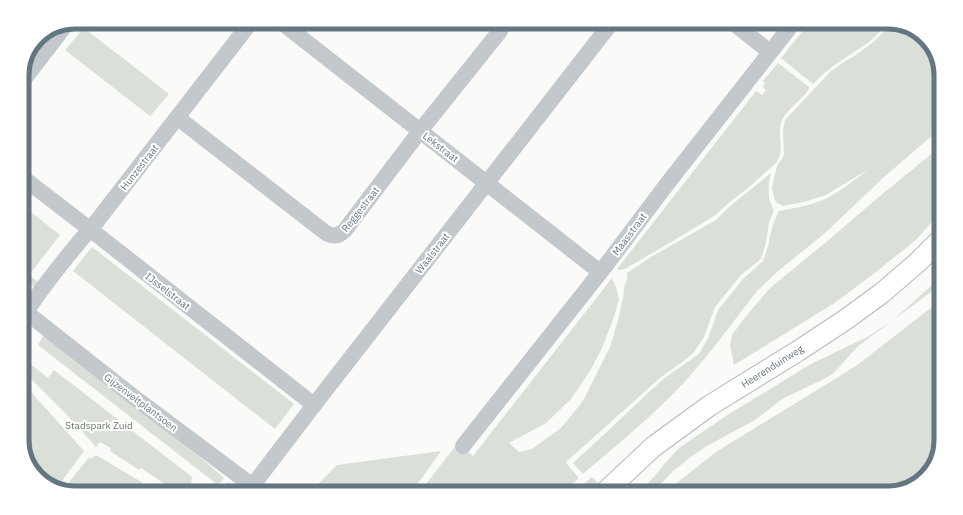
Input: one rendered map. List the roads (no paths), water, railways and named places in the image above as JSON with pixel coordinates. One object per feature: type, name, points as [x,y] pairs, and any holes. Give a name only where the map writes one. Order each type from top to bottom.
[{"type":"main road","name":"Heerenduinweg","points":[[611,486],[653,447],[709,406],[840,324],[882,293],[934,246]]},
{"type":"street","name":"Hunzestraat","points":[[29,305],[178,118],[246,29]]},
{"type":"street","name":"Lekstraat","points":[[290,29],[600,272]]},
{"type":"street","name":"Reggestraat","points":[[178,118],[326,233],[335,236],[341,234],[345,230],[420,131],[501,29]]},
{"type":"street","name":"Waalstraat","points":[[259,486],[314,405],[607,29]]},
{"type":"street","points":[[741,29],[770,52]]},
{"type":"street","name":"Maasstraat","points":[[462,446],[600,272],[788,29]]},
{"type":"street","points":[[29,73],[61,31]]},
{"type":"street","name":"IJsselstraat","points":[[29,182],[314,405]]},
{"type":"street","name":"Gijzenveltplantsoen","points":[[29,315],[135,398],[253,486]]},
{"type":"park label","name":"Stadspark Zuid","points":[[99,425]]}]
